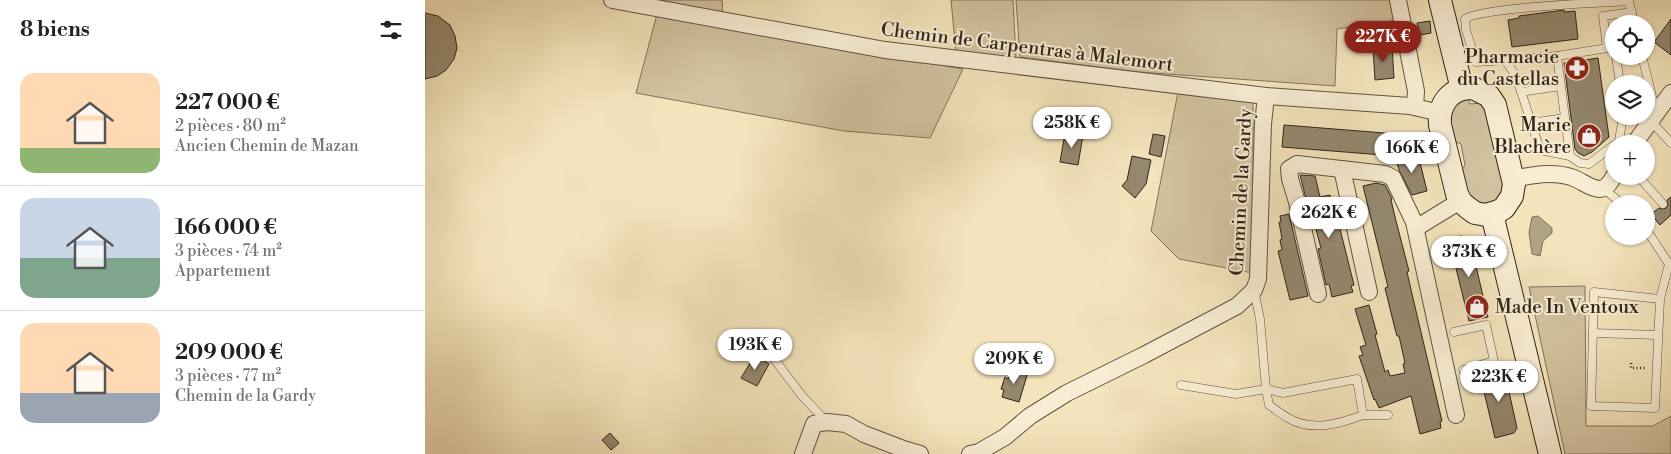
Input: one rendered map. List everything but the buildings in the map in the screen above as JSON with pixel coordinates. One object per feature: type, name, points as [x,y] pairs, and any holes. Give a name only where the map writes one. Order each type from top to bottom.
[{"type":"main road","points":[[1442,5],[1462,89]]},
{"type":"main road","points":[[1462,89],[1478,90],[1493,100],[1497,110],[1513,179],[1513,190],[1509,202],[1504,208],[1492,214],[1480,214],[1471,211],[1459,199],[1440,125],[1440,114],[1445,100],[1456,91],[1462,89]]},
{"type":"main road","points":[[1492,214],[1546,451]]},
{"type":"street","name":"Chemin de Carpentras à Malemort","points":[[613,0],[885,50],[1266,96],[1415,107],[1440,114]]},
{"type":"street","points":[[1398,0],[1417,91],[1415,107]]},
{"type":"street","points":[[1655,117],[1671,93]]},
{"type":"street","name":"Chemin de la Gardy","points":[[970,454],[979,452],[1005,437],[1030,416],[1067,393],[1237,306],[1254,290],[1258,279],[1263,124],[1266,96]]},
{"type":"street","points":[[1632,135],[1645,125]]},
{"type":"street","points":[[1319,294],[1297,202],[1289,179],[1289,169],[1297,164],[1385,174],[1393,178],[1416,228],[1456,415]]},
{"type":"street","points":[[1342,169],[1369,292]]},
{"type":"street","points":[[1513,179],[1530,175],[1557,174],[1571,177],[1593,187],[1603,188],[1608,185]]},
{"type":"street","points":[[1416,228],[1452,206],[1459,199]]},
{"type":"street","points":[[803,454],[814,424],[827,422],[846,424],[864,434],[903,450],[920,454]]},
{"type":"lane","points":[[1605,49],[1557,56],[1476,62],[1466,30],[1465,19],[1469,16],[1515,10],[1629,1],[1632,15]]},
{"type":"lane","points":[[1610,15],[1631,12]]},
{"type":"lane","points":[[1557,56],[1570,156]]},
{"type":"lane","points":[[1505,60],[1516,76],[1541,150],[1570,156],[1580,163],[1589,164],[1605,154]]},
{"type":"lane","points":[[1521,92],[1561,86]]},
{"type":"lane","points":[[1531,123],[1565,118]]},
{"type":"lane","points":[[1655,119],[1671,143]]},
{"type":"lane","points":[[1646,185],[1663,204]]},
{"type":"lane","points":[[1603,188],[1611,195]]},
{"type":"lane","points":[[1655,242],[1670,263],[1660,299],[1655,408],[1591,406],[1594,292],[1660,299]]},
{"type":"lane","points":[[1254,290],[1260,319],[1269,405],[1289,419],[1314,426],[1335,425],[1363,416],[1388,415]]},
{"type":"lane","points":[[1454,332],[1486,325],[1495,361],[1463,370]]},
{"type":"lane","points":[[1593,333],[1658,335]]},
{"type":"lane","points":[[774,359],[803,397],[827,422]]},
{"type":"lane","points":[[1181,385],[1236,394],[1266,389],[1283,393],[1357,379],[1363,416]]},
{"type":"path","points":[[1631,363],[1631,368],[1656,368]]},
{"type":"shaded area","points":[[658,0],[722,0],[723,14]]},
{"type":"shaded area","points":[[951,0],[1013,0],[1016,58],[956,53]]},
{"type":"shaded area","points":[[1016,0],[1393,0],[1397,20],[1337,29],[1335,86],[1139,72],[1020,57]]},
{"type":"shaded area","points":[[657,14],[963,69],[930,138],[844,131],[636,93]]},
{"type":"shaded area","points":[[1178,92],[1253,101],[1253,273],[1179,259],[1151,231]]},
{"type":"shaded area","points":[[1468,98],[1470,104],[1481,103],[1485,109],[1504,183],[1498,197],[1486,206],[1468,197],[1461,171],[1465,165],[1461,144],[1454,141],[1450,121],[1451,109],[1460,100]]},
{"type":"shaded area","points":[[1538,216],[1552,228],[1552,233],[1543,241],[1540,256],[1532,254],[1529,232],[1532,217]]},
{"type":"shaded area","points":[[1585,286],[1586,426],[1653,426],[1671,416],[1671,454],[1565,454],[1529,287]]},
{"type":"place","name":"Pharmacie du Castellas","points":[[1577,68]]},
{"type":"place","name":"Marie Blachère","points":[[1589,136]]},
{"type":"place","name":"Made In Ventoux","points":[[1477,307]]}]
